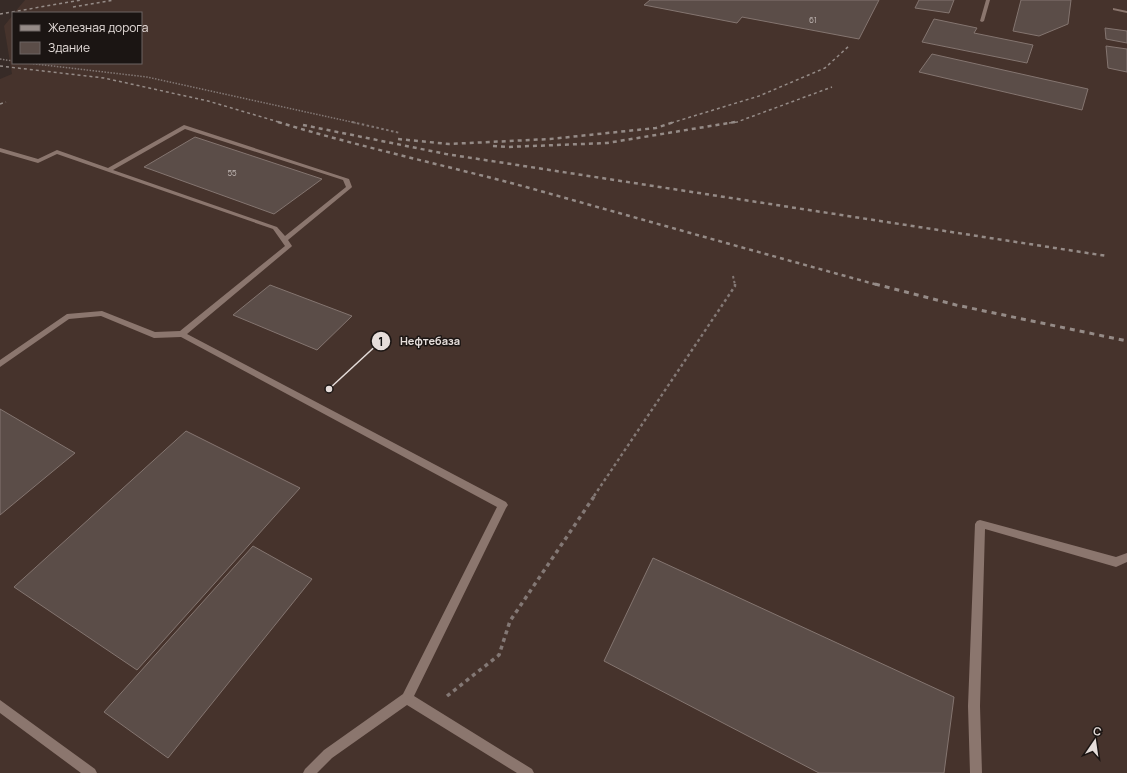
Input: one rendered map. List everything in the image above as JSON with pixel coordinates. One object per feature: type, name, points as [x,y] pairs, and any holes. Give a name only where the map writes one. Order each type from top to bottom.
[{"type":"lane","points":[[982,21],[988,0]]},
{"type":"lane","points":[[1114,10],[1127,12]]},
{"type":"lane","points":[[108,170],[184,127],[346,179],[350,187],[284,240]]},
{"type":"lane","points":[[0,150],[38,161],[57,152],[275,228],[289,246],[182,334]]},
{"type":"lane","points":[[0,364],[67,317],[102,313],[154,335],[182,334],[504,505],[407,698],[328,754],[310,773]]},
{"type":"lane","points":[[976,773],[974,706],[980,524],[1116,562],[1127,556]]},
{"type":"lane","points":[[407,698],[528,773]]},
{"type":"lane","points":[[0,706],[91,773]]},
{"type":"path","points":[[0,59],[12,61]]},
{"type":"path","points":[[36,64],[147,77],[400,133]]},
{"type":"path","points":[[427,711],[499,655],[510,621],[735,286],[733,276]]},
{"type":"shaded area","points":[[25,0],[1127,0],[1127,773],[0,773],[0,79],[12,74],[4,26],[12,16],[12,64],[142,64],[142,12],[15,12]]},
{"type":"building","points":[[650,0],[879,0],[859,39],[742,17],[737,23],[644,5]]},
{"type":"building","points":[[919,0],[954,0],[949,13],[915,8]]},
{"type":"building","points":[[1021,0],[1071,0],[1068,24],[1039,36],[1013,31]]},
{"type":"building","points":[[934,19],[977,28],[974,33],[1033,45],[1027,63],[922,42]]},
{"type":"building","points":[[1105,28],[1127,31],[1127,43],[1106,39]]},
{"type":"building","points":[[1106,46],[1127,49],[1127,72],[1108,68]]},
{"type":"building","points":[[932,54],[1088,89],[1082,110],[919,72]]},
{"type":"building","points":[[195,137],[322,179],[274,214],[144,167]]},
{"type":"building","points":[[270,285],[352,316],[317,350],[233,315]]},
{"type":"building","points":[[0,409],[75,453],[0,515]]},
{"type":"building","points":[[186,431],[300,488],[137,670],[14,587]]},
{"type":"building","points":[[253,546],[312,579],[168,758],[104,712]]},
{"type":"building","points":[[653,558],[954,697],[944,773],[819,773],[604,661]]},
{"type":"railway","points":[[0,14],[81,0]]},
{"type":"railway","points":[[73,7],[114,0]]},
{"type":"railway","points":[[671,123],[759,96],[825,68],[850,45]]},
{"type":"railway","points":[[0,66],[104,78],[208,101],[282,123]]},
{"type":"railway","points":[[729,123],[737,122],[832,87]]},
{"type":"railway","points":[[0,104],[6,102]]},
{"type":"railway","points":[[278,122],[340,140],[526,187],[878,285]]},
{"type":"railway","points":[[493,146],[507,147],[607,143],[735,122]]},
{"type":"railway","points":[[398,139],[449,144],[550,139],[656,128],[671,123]]},
{"type":"railway","points":[[303,125],[446,154],[1107,256]]},
{"type":"railway","points":[[875,284],[956,305],[1127,341]]},
{"type":"place","name":"Нефтебаза","points":[[329,389]]}]
